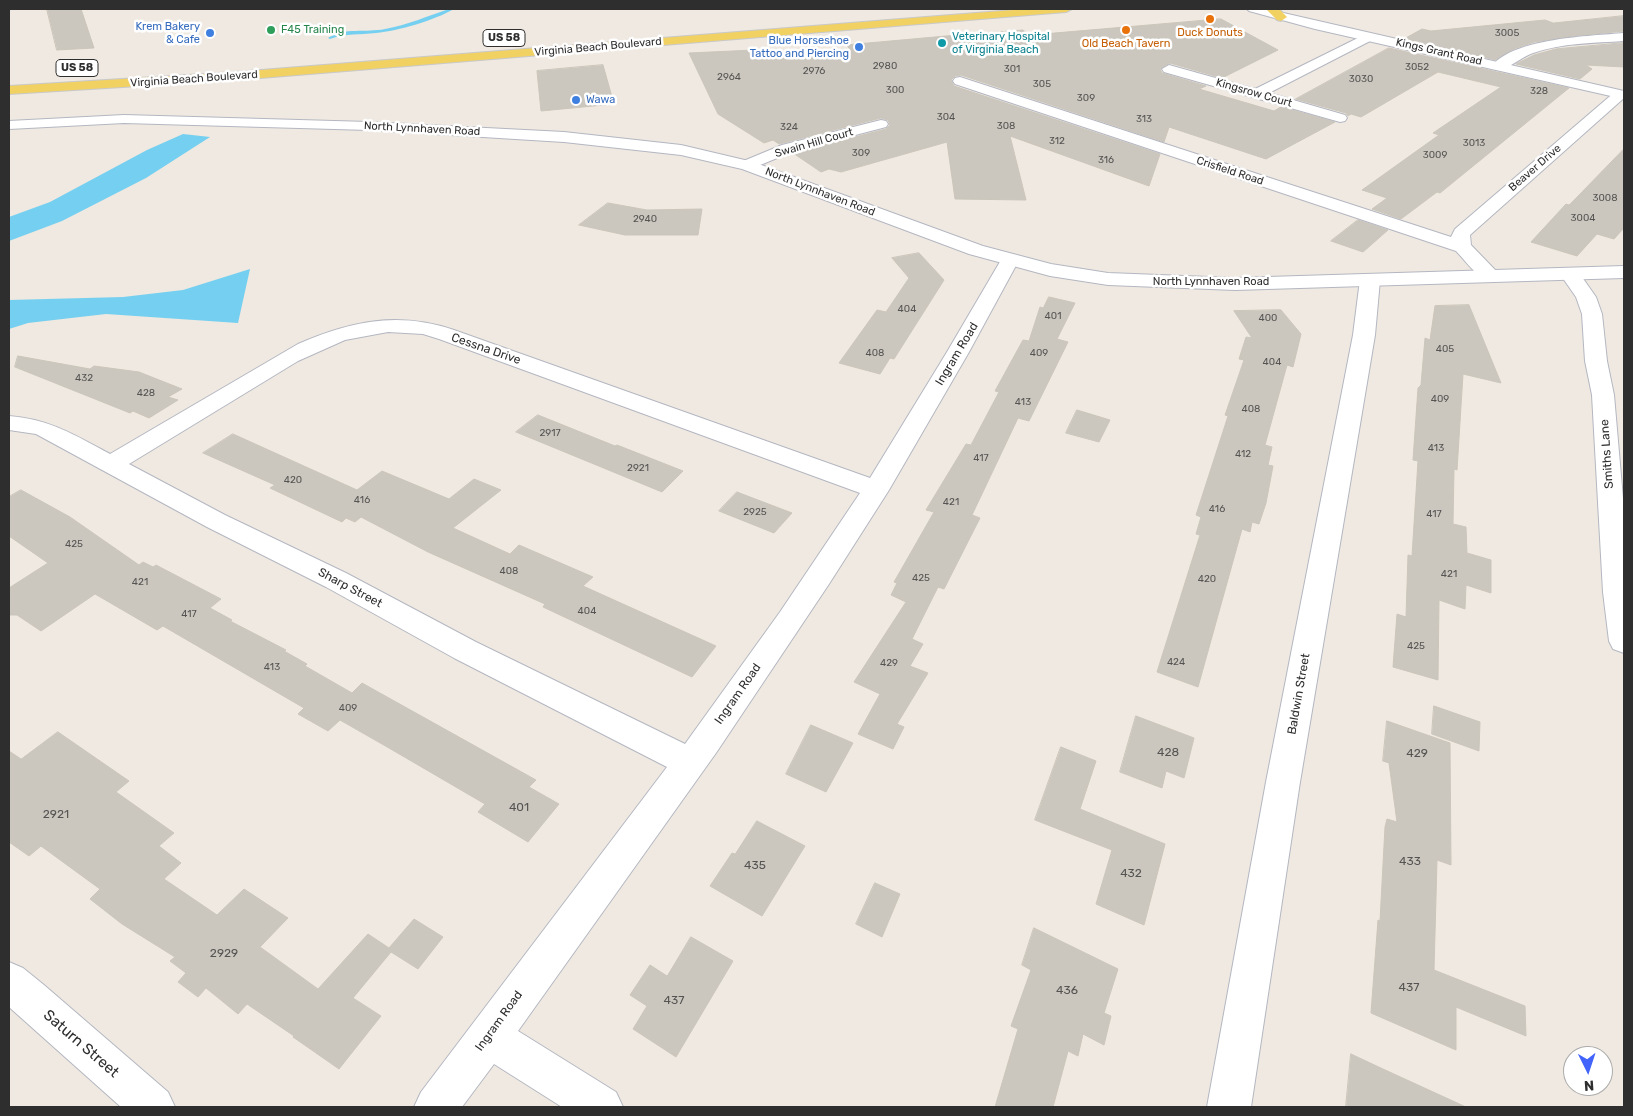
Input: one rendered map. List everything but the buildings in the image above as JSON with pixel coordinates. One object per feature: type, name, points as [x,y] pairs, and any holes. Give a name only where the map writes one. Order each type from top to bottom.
[{"type":"main road","name":"Virginia Beach Boulevard","points":[[9,90],[182,80],[1066,9]]},
{"type":"main road","points":[[480,40],[480,56]]},
{"type":"street","name":"Kings Grant Road","points":[[1253,9],[1277,13],[1622,95]]},
{"type":"street","points":[[1256,94],[1368,36]]},
{"type":"street","points":[[1499,66],[1511,56],[1534,48],[1624,37]]},
{"type":"street","name":"Kingsrow Court","points":[[1169,69],[1340,118]]},
{"type":"street","name":"Crisfield Road","points":[[960,81],[1463,247],[1491,276]]},
{"type":"street","name":"Beaver Drive","points":[[1463,247],[1460,241],[1461,233],[1622,95]]},
{"type":"street","name":"North Lynnhaven Road","points":[[9,126],[83,120],[162,119],[430,128],[629,143],[716,157],[748,165],[968,247],[1050,270],[1108,279],[1236,284],[1624,272]]},
{"type":"street","name":"Swain Hill Court","points":[[748,165],[788,148],[881,124]]},
{"type":"street","name":"Ingram Road","points":[[436,1107],[790,621],[876,490],[972,329],[1010,260]]},
{"type":"street","name":"Smiths Lane","points":[[1570,274],[1586,297],[1592,314],[1596,361],[1603,396],[1617,592],[1624,641]]},
{"type":"street","name":"Baldwin Street","points":[[1229,1107],[1283,782],[1364,335],[1370,280]]},
{"type":"street","name":"Cessna Drive","points":[[111,464],[290,356],[315,344],[357,330],[399,325],[423,328],[470,343],[876,490]]},
{"type":"street","name":"Sharp Street","points":[[9,423],[44,429],[216,522],[336,580],[464,650],[689,762]]},
{"type":"street","name":"Saturn Street","points":[[9,982],[153,1107]]},
{"type":"street","points":[[488,1036],[601,1107]]},
{"type":"water","points":[[183,134],[210,137],[146,178],[62,221],[9,241],[9,217],[50,202],[147,150]]},
{"type":"water","points":[[250,269],[238,323],[106,314],[28,323],[9,329],[9,300],[123,297],[183,290]]},
{"type":"waterway","points":[[330,38],[347,33],[376,32],[395,28],[452,9]]},
{"type":"place","name":"Duck Donuts","points":[[1210,19]]},
{"type":"place","name":"F45 Training","points":[[271,30]]},
{"type":"place","name":"Old Beach Tavern","points":[[1126,30]]},
{"type":"place","name":"Krem Bakery & Cafe","points":[[210,33]]},
{"type":"place","name":"Veterinary Hospital of Virginia Beach","points":[[942,43]]},
{"type":"place","name":"Blue Horseshoe Tattoo and Piercing","points":[[859,47]]},
{"type":"place","name":"Wawa","points":[[576,100]]}]
